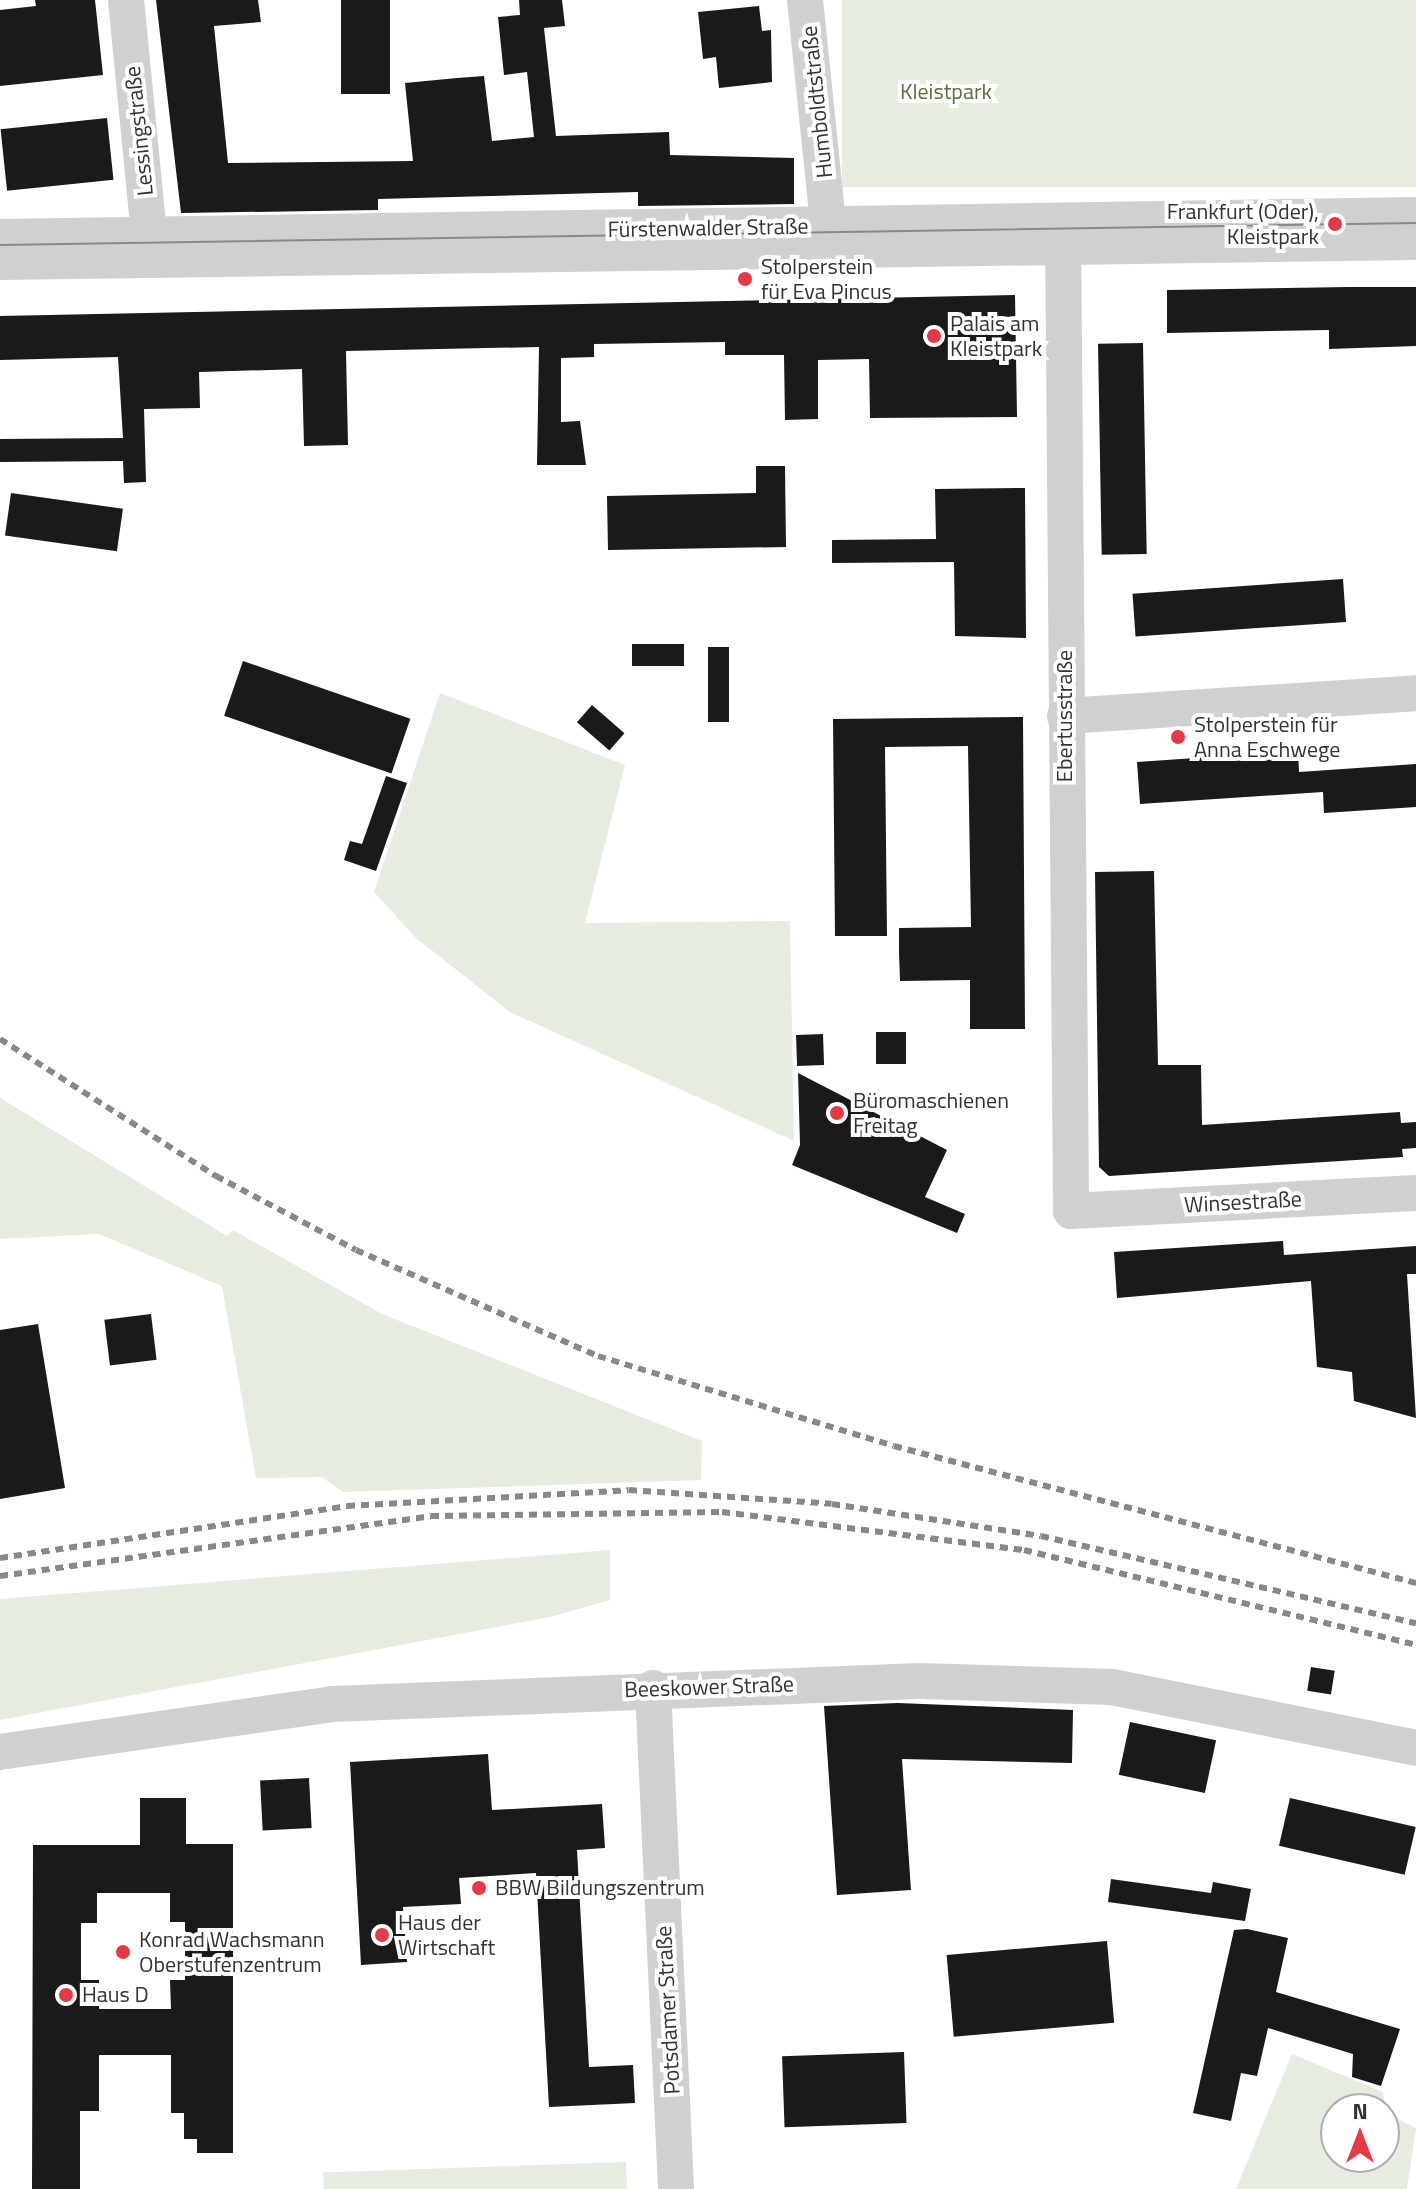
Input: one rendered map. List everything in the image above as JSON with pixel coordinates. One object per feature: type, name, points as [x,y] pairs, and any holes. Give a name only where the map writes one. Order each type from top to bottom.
[{"type":"street","name":"Lessingstraße","points":[[126,0],[150,249]]},
{"type":"street","name":"Humboldtstraße","points":[[805,0],[830,239]]},
{"type":"street","name":"Fürstenwalder Straße","points":[[1064,235],[1416,215]]},
{"type":"street","name":"Fürstenwalder Straße","points":[[0,262],[150,249],[1064,235],[1416,242]]},
{"type":"street","name":"Ebertusstraße","points":[[1064,235],[1065,716],[1071,1211]]},
{"type":"street","name":"Fürstenwalder Straße","points":[[0,237],[150,249]]},
{"type":"street","points":[[1065,716],[1416,693]]},
{"type":"street","name":"Winsestraße","points":[[1071,1211],[1416,1193]]},
{"type":"street","name":"Beeskower Straße","points":[[0,1752],[332,1704],[653,1688],[920,1681],[1112,1687],[1416,1748]]},
{"type":"street","name":"Potsdamer Straße","points":[[653,1688],[676,2189]]},
{"type":"green space","name":"Kleistpark","points":[[842,0],[1416,0],[1416,187],[842,187]]},
{"type":"green space","points":[[440,693],[625,765],[585,923],[790,921],[794,1141],[510,1012],[416,938],[374,892]]},
{"type":"green space","points":[[0,1098],[227,1236],[233,1230],[382,1314],[702,1441],[701,1480],[343,1492],[322,1477],[256,1478],[222,1286],[99,1234],[0,1239]]},
{"type":"green space","points":[[610,1550],[610,1600],[550,1617],[0,1720],[0,1599]]},
{"type":"green space","points":[[1292,2054],[1383,2092],[1320,2093],[1320,2173],[1400,2173],[1400,2120],[1416,2128],[1407,2189],[1236,2189]]},
{"type":"green space","points":[[626,2162],[627,2189],[324,2189],[323,2173]]},
{"type":"building","points":[[35,0],[95,0],[103,75],[0,86],[0,10],[36,6]]},
{"type":"building","points":[[156,0],[258,0],[261,22],[214,26],[228,163],[413,161],[405,83],[457,78],[484,76],[492,141],[534,137],[527,72],[504,75],[498,17],[520,15],[519,0],[562,0],[565,26],[544,28],[556,136],[669,132],[670,155],[794,158],[794,204],[638,206],[638,192],[378,199],[378,210],[181,213]]},
{"type":"building","points":[[341,0],[390,0],[390,94],[341,94]]},
{"type":"building","points":[[759,6],[762,31],[771,30],[772,82],[719,88],[716,57],[703,59],[698,12]]},
{"type":"building","points":[[107,118],[113,180],[7,191],[1,129]]},
{"type":"building","points":[[1416,287],[1416,346],[1329,349],[1329,330],[1167,333],[1167,290]]},
{"type":"building","points":[[1015,295],[1017,417],[870,418],[869,359],[818,360],[818,419],[785,420],[784,355],[725,355],[725,342],[594,344],[594,357],[561,358],[561,422],[580,421],[586,465],[537,465],[539,347],[346,351],[348,445],[304,446],[302,369],[199,372],[200,408],[144,409],[146,482],[124,483],[123,461],[0,462],[0,439],[123,438],[118,357],[0,360],[0,316]]},
{"type":"building","points":[[1143,343],[1147,554],[1102,555],[1098,344]]},
{"type":"building","points":[[756,466],[785,466],[786,547],[608,550],[607,496],[756,493]]},
{"type":"building","points":[[1025,488],[1026,638],[955,636],[954,562],[832,563],[832,540],[936,539],[935,489]]},
{"type":"building","points":[[11,493],[123,509],[117,551],[5,536]]},
{"type":"building","points":[[1343,579],[1346,622],[1136,637],[1133,594]]},
{"type":"building","points":[[632,644],[684,644],[684,666],[632,666]]},
{"type":"building","points":[[708,647],[729,647],[729,722],[708,722]]},
{"type":"building","points":[[243,661],[410,719],[391,773],[224,716]]},
{"type":"building","points":[[592,705],[624,733],[609,751],[577,722]]},
{"type":"building","points":[[1023,717],[1025,1029],[970,1029],[970,980],[900,981],[899,952],[899,928],[971,927],[968,746],[885,747],[887,936],[835,936],[833,719]]},
{"type":"building","points":[[1298,751],[1299,772],[1416,764],[1416,807],[1324,813],[1323,792],[1140,804],[1137,762]]},
{"type":"building","points":[[386,776],[407,783],[376,871],[344,860],[350,841],[362,844]]},
{"type":"building","points":[[1154,871],[1158,1065],[1201,1065],[1202,1125],[1400,1112],[1401,1123],[1416,1122],[1416,1148],[1402,1149],[1403,1157],[1109,1176],[1099,1167],[1095,872]]},
{"type":"building","points":[[876,1032],[906,1032],[906,1064],[876,1064]]},
{"type":"building","points":[[823,1034],[824,1065],[797,1066],[796,1035]]},
{"type":"building","points":[[798,1073],[947,1150],[925,1197],[965,1214],[957,1233],[792,1165],[800,1145]]},
{"type":"building","points":[[1283,1241],[1284,1255],[1416,1246],[1416,1274],[1407,1274],[1416,1418],[1354,1401],[1352,1372],[1317,1367],[1311,1281],[1117,1298],[1114,1252]]},
{"type":"building","points":[[151,1314],[157,1360],[110,1365],[104,1320]]},
{"type":"building","points":[[38,1324],[65,1488],[0,1499],[0,1330]]},
{"type":"building","points":[[1311,1667],[1335,1671],[1331,1694],[1307,1691]]},
{"type":"building","points":[[898,1703],[1073,1710],[1072,1763],[902,1759],[911,1890],[837,1895],[824,1706]]},
{"type":"building","points":[[1130,1722],[1216,1740],[1205,1793],[1119,1775]]},
{"type":"building","name":"Haus der Wirtschaft","points":[[488,1754],[492,1810],[602,1804],[605,1848],[577,1850],[589,2067],[633,2065],[635,2103],[549,2107],[536,1873],[459,1878],[461,1904],[403,1907],[407,1962],[361,1965],[350,1762]]},
{"type":"building","points":[[309,1778],[312,1828],[263,1830],[260,1781]]},
{"type":"building","name":"Haus D","points":[[140,1798],[186,1798],[186,1844],[233,1844],[233,2153],[197,2153],[197,2139],[184,2139],[184,2113],[171,2113],[171,2055],[99,2055],[99,2111],[80,2111],[80,2189],[32,2189],[33,1845],[140,1845]],"holes":[[[97,1893],[170,1893],[170,1922],[185,1922],[185,1980],[170,1980],[171,2009],[99,2009],[99,1980],[81,1980],[81,1923],[97,1923]]]},
{"type":"building","points":[[1290,1798],[1416,1827],[1405,1875],[1279,1846]]},
{"type":"building","points":[[1111,1879],[1211,1893],[1213,1882],[1251,1889],[1245,1921],[1108,1902]]},
{"type":"building","points":[[1247,1929],[1288,1938],[1276,1992],[1400,2029],[1381,2086],[1352,2077],[1353,2054],[1268,2028],[1257,2076],[1241,2073],[1231,2121],[1193,2113],[1234,1930]]},
{"type":"building","points":[[1107,1941],[1114,2023],[954,2037],[947,1955]]},
{"type":"building","points":[[904,2052],[906,2123],[785,2127],[782,2056]]},
{"type":"tram line","points":[[0,245],[1416,223]]},
{"type":"railway","points":[[0,1039],[216,1176],[356,1250],[598,1356],[894,1446],[1416,1583]]},
{"type":"railway","points":[[0,1558],[347,1506],[629,1490],[832,1504],[1041,1536],[1416,1623]]},
{"type":"railway","points":[[0,1576],[431,1516],[722,1512],[1024,1550],[1416,1645]]},
{"type":"place","name":"Frankfurt (Oder), Kleistpark","points":[[1335,224]]},
{"type":"place","name":"Stolperstein für Eva Pincus","points":[[745,279]]},
{"type":"place","name":"Palais am Kleistpark","points":[[934,336]]},
{"type":"place","name":"Stolperstein für Anna Eschwege","points":[[1178,737]]},
{"type":"place","name":"Büromaschienen Freitag","points":[[837,1113]]},
{"type":"place","name":"BBW Bildungszentrum","points":[[479,1888]]},
{"type":"place","name":"Haus der Wirtschaft","points":[[382,1935]]},
{"type":"place","name":"Konrad Wachsmann Oberstufenzentrum","points":[[123,1952]]},
{"type":"place","name":"Haus D","points":[[66,1995]]}]
